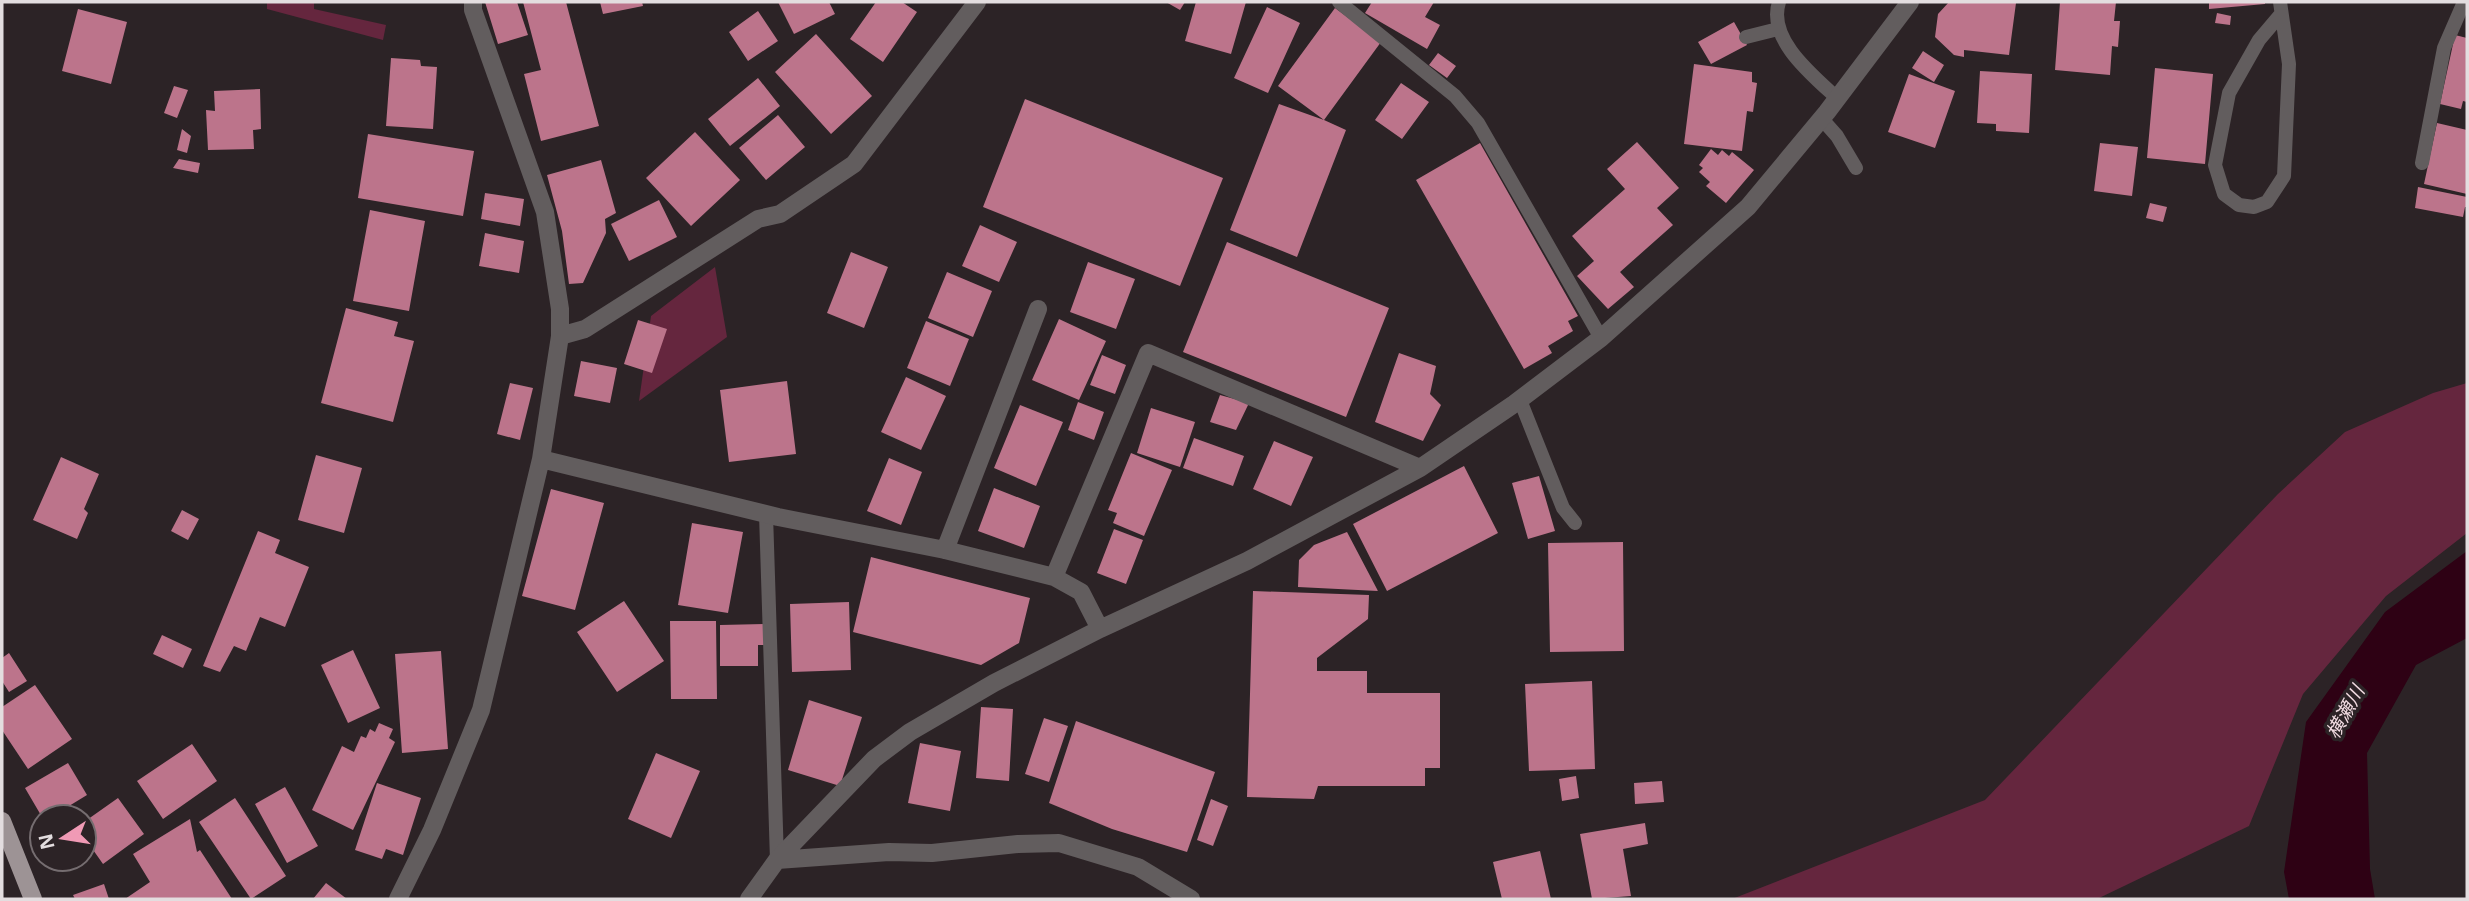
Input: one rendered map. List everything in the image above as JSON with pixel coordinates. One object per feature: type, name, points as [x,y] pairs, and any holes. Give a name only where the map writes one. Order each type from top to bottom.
[{"type":"main road","points":[[2,821],[33,899]]},
{"type":"street","points":[[398,899],[432,830],[481,710],[541,459],[560,336],[560,309],[545,212],[473,10],[473,2]]},
{"type":"street","points":[[560,336],[585,330],[758,219],[780,215],[854,164],[977,2]]},
{"type":"street","points":[[749,899],[777,860],[874,759],[910,732],[994,683],[1100,629],[1247,561],[1420,468],[1520,400],[1601,338],[1748,207],[1837,99],[1910,2]]},
{"type":"street","points":[[946,550],[1038,309]]},
{"type":"street","points":[[1054,577],[1148,353],[1420,468]]},
{"type":"street","points":[[541,459],[766,514],[946,550],[1054,577],[1081,592],[1100,629]]},
{"type":"street","points":[[777,860],[889,852],[932,853],[1018,844],[1059,843],[1138,867],[1191,899]]},
{"type":"lane","points":[[1339,2],[1455,96],[1478,123],[1601,338]]},
{"type":"lane","points":[[1779,2],[1776,21],[1788,46],[1837,99]]},
{"type":"lane","points":[[2422,163],[2444,48],[2464,2]]},
{"type":"lane","points":[[2280,8],[2289,64],[2284,176],[2267,202],[2254,207],[2239,205],[2224,194],[2215,164],[2229,93],[2280,8]]},
{"type":"lane","points":[[1746,37],[1778,29]]},
{"type":"lane","points":[[1821,118],[1837,136],[1856,168]]},
{"type":"lane","points":[[1520,400],[1563,508],[1575,523]]},
{"type":"lane","points":[[766,514],[777,860]]},
{"type":"shaded area","points":[[267,2],[314,2],[314,9],[386,25],[383,40],[267,9]]},
{"type":"shaded area","points":[[715,267],[727,337],[639,401],[651,316]]},
{"type":"shaded area","points":[[2467,383],[2467,533],[2386,596],[2303,694],[2249,826],[2097,899],[1732,899],[1985,800],[2278,494],[2345,432],[2433,393]]},
{"type":"water","name":"横瀬川","points":[[2467,551],[2467,638],[2416,665],[2367,753],[2370,869],[2375,899],[2289,899],[2284,872],[2306,722],[2385,612]]},
{"type":"building","points":[[485,2],[517,2],[528,35],[498,44]]},
{"type":"building","points":[[523,2],[566,2],[599,126],[541,141],[524,74],[541,70]]},
{"type":"building","points":[[600,2],[642,2],[643,6],[603,14]]},
{"type":"building","points":[[778,2],[829,2],[835,14],[794,34]]},
{"type":"building","points":[[876,2],[902,2],[917,12],[883,62],[850,39]]},
{"type":"building","points":[[1166,2],[1185,2],[1180,10]]},
{"type":"building","points":[[1196,2],[1246,2],[1231,54],[1185,41]]},
{"type":"building","points":[[1372,2],[1434,2],[1425,17],[1440,25],[1427,49],[1365,13]]},
{"type":"building","points":[[1949,2],[2016,3],[2009,55],[1964,50],[1964,57],[1954,55],[1935,37],[1938,14]]},
{"type":"building","points":[[2060,2],[2116,2],[2114,21],[2120,21],[2118,47],[2112,46],[2110,75],[2055,70]]},
{"type":"building","points":[[2209,2],[2265,2],[2265,4],[2209,9]]},
{"type":"building","points":[[1267,7],[1300,23],[1268,93],[1234,78]]},
{"type":"building","points":[[1335,8],[1381,42],[1324,120],[1278,86]]},
{"type":"building","points":[[78,9],[127,22],[111,84],[62,71]]},
{"type":"building","points":[[758,11],[778,41],[748,61],[729,32]]},
{"type":"building","points":[[2217,13],[2231,16],[2230,25],[2215,23]]},
{"type":"building","points":[[1734,22],[1747,45],[1711,64],[1698,42]]},
{"type":"building","points":[[816,34],[872,96],[831,134],[775,72]]},
{"type":"building","points":[[2455,35],[2467,38],[2467,102],[2463,101],[2461,109],[2440,104]]},
{"type":"building","points":[[1923,51],[1944,65],[1934,82],[1912,68]]},
{"type":"building","points":[[1438,53],[1456,66],[1447,78],[1429,65]]},
{"type":"building","points":[[391,58],[420,60],[421,66],[437,67],[433,129],[386,126]]},
{"type":"building","points":[[1694,64],[1752,72],[1752,82],[1757,83],[1753,112],[1747,111],[1742,151],[1684,144]]},
{"type":"building","points":[[2155,68],[2213,74],[2205,164],[2147,158]]},
{"type":"building","points":[[1980,71],[2032,74],[2029,133],[1996,131],[1996,124],[1977,123]]},
{"type":"building","points":[[1909,74],[1955,91],[1935,148],[1888,132]]},
{"type":"building","points":[[758,78],[780,106],[730,146],[708,119]]},
{"type":"building","points":[[1401,83],[1429,102],[1402,139],[1375,120]]},
{"type":"building","points":[[174,86],[188,90],[177,118],[164,113]]},
{"type":"building","points":[[260,89],[261,129],[253,130],[254,149],[208,150],[206,110],[215,111],[214,91]]},
{"type":"building","points":[[1025,99],[1223,178],[1180,286],[983,207]]},
{"type":"building","points":[[1279,104],[1346,130],[1297,257],[1230,230]]},
{"type":"building","points":[[778,115],[805,147],[766,180],[739,148]]},
{"type":"building","points":[[2437,123],[2467,130],[2467,194],[2424,184]]},
{"type":"building","points":[[182,129],[191,136],[187,153],[177,150]]},
{"type":"building","points":[[695,132],[740,180],[691,226],[646,178]]},
{"type":"building","points":[[368,134],[474,151],[463,216],[358,198]]},
{"type":"building","points":[[1637,142],[1679,188],[1657,208],[1673,225],[1620,272],[1634,287],[1608,309],[1577,276],[1594,261],[1572,236],[1625,189],[1607,169]]},
{"type":"building","points":[[1480,143],[1578,316],[1568,321],[1573,331],[1548,346],[1552,353],[1524,369],[1416,180]]},
{"type":"building","points":[[2100,143],[2138,147],[2132,196],[2094,191]]},
{"type":"building","points":[[1711,149],[1718,155],[1722,150],[1729,156],[1732,152],[1754,170],[1726,203],[1706,186],[1710,182],[1699,172],[1703,168],[1699,165]]},
{"type":"building","points":[[179,159],[200,163],[198,173],[173,168]]},
{"type":"building","points":[[601,160],[616,213],[605,219],[606,233],[583,283],[569,284],[562,231],[547,175]]},
{"type":"building","points":[[2418,187],[2467,197],[2463,217],[2415,208]]},
{"type":"building","points":[[485,193],[524,199],[520,226],[481,219]]},
{"type":"building","points":[[659,200],[677,237],[629,261],[611,224]]},
{"type":"building","points":[[2150,203],[2167,207],[2163,222],[2146,218]]},
{"type":"building","points":[[370,210],[425,221],[409,311],[353,301]]},
{"type":"building","points":[[980,225],[1017,242],[999,282],[962,266]]},
{"type":"building","points":[[485,233],[524,241],[519,273],[479,266]]},
{"type":"building","points":[[1227,242],[1389,308],[1346,417],[1183,352]]},
{"type":"building","points":[[851,252],[888,267],[864,328],[827,313]]},
{"type":"building","points":[[1088,262],[1135,279],[1116,329],[1070,312]]},
{"type":"building","points":[[947,272],[992,291],[973,337],[928,318]]},
{"type":"building","points":[[346,308],[398,322],[394,336],[414,341],[393,422],[321,403]]},
{"type":"building","points":[[1059,319],[1106,341],[1079,400],[1032,380]]},
{"type":"building","points":[[638,320],[667,329],[652,373],[624,364]]},
{"type":"building","points":[[926,321],[969,339],[950,386],[907,368]]},
{"type":"building","points":[[1399,353],[1436,366],[1430,394],[1441,405],[1423,441],[1375,422]]},
{"type":"building","points":[[1102,355],[1126,365],[1115,394],[1090,385]]},
{"type":"building","points":[[581,361],[617,368],[610,403],[574,396]]},
{"type":"building","points":[[906,377],[946,396],[921,450],[881,432]]},
{"type":"building","points":[[787,381],[796,454],[729,462],[720,390]]},
{"type":"building","points":[[510,383],[533,388],[520,440],[497,434]]},
{"type":"building","points":[[1220,395],[1249,403],[1236,430],[1210,422]]},
{"type":"building","points":[[1078,402],[1104,412],[1094,440],[1068,430]]},
{"type":"building","points":[[1020,405],[1063,422],[1036,486],[994,468]]},
{"type":"building","points":[[1151,408],[1195,422],[1180,467],[1137,453]]},
{"type":"building","points":[[1194,438],[1244,456],[1233,486],[1183,468]]},
{"type":"building","points":[[1274,441],[1313,457],[1291,506],[1253,489]]},
{"type":"building","points":[[1131,453],[1172,470],[1144,536],[1113,523],[1117,513],[1108,510]]},
{"type":"building","points":[[316,455],[362,468],[344,533],[298,520]]},
{"type":"building","points":[[61,457],[99,474],[84,509],[88,513],[77,539],[33,520]]},
{"type":"building","points":[[889,458],[922,472],[901,525],[867,511]]},
{"type":"building","points":[[1464,466],[1498,533],[1387,591],[1353,524]]},
{"type":"building","points":[[1539,476],[1555,531],[1528,539],[1512,483]]},
{"type":"building","points":[[994,488],[1040,506],[1024,548],[978,531]]},
{"type":"building","points":[[551,489],[604,503],[575,610],[522,596]]},
{"type":"building","points":[[182,510],[199,519],[188,540],[171,531]]},
{"type":"building","points":[[692,523],[743,532],[728,613],[678,605]]},
{"type":"building","points":[[1114,529],[1143,540],[1126,584],[1097,573]]},
{"type":"building","points":[[258,531],[280,540],[275,553],[309,567],[285,627],[260,617],[246,651],[234,646],[220,672],[203,666]]},
{"type":"building","points":[[1347,532],[1378,591],[1298,587],[1299,560],[1314,545]]},
{"type":"building","points":[[1623,542],[1624,651],[1550,652],[1548,543]]},
{"type":"building","points":[[871,557],[1030,598],[1019,643],[981,665],[853,632]]},
{"type":"building","points":[[1253,591],[1369,595],[1368,619],[1317,658],[1317,671],[1367,671],[1367,693],[1440,693],[1440,768],[1425,768],[1425,786],[1318,786],[1314,799],[1247,797]]},
{"type":"building","points":[[624,601],[664,661],[617,692],[577,632]]},
{"type":"building","points":[[849,602],[851,670],[792,672],[790,604]]},
{"type":"building","points":[[670,621],[716,621],[717,699],[671,699]]},
{"type":"building","points":[[767,624],[767,645],[758,645],[758,666],[720,666],[720,625]]},
{"type":"building","points":[[162,635],[192,649],[183,668],[153,654]]},
{"type":"building","points":[[353,650],[380,708],[348,723],[321,665]]},
{"type":"building","points":[[441,651],[448,749],[402,753],[395,654]]},
{"type":"building","points":[[9,653],[27,681],[9,692],[2,681],[2,658]]},
{"type":"building","points":[[1592,681],[1595,769],[1529,771],[1525,684]]},
{"type":"building","points":[[35,685],[72,739],[28,769],[2,730],[2,707]]},
{"type":"building","points":[[809,700],[862,717],[840,786],[788,770]]},
{"type":"building","points":[[981,707],[1013,709],[1009,781],[976,778]]},
{"type":"building","points":[[1044,718],[1068,726],[1049,782],[1025,774]]},
{"type":"building","points":[[1076,721],[1215,772],[1187,852],[1112,829],[1049,803]]},
{"type":"building","points":[[379,723],[393,729],[389,738],[395,742],[353,830],[312,810],[342,746],[354,752],[361,736],[366,738],[370,729],[375,732]]},
{"type":"building","points":[[920,743],[961,751],[950,811],[908,803]]},
{"type":"building","points":[[192,744],[217,781],[163,819],[137,781]]},
{"type":"building","points":[[656,753],[700,771],[671,838],[628,819]]},
{"type":"building","points":[[68,763],[87,795],[74,803],[34,803],[25,788]]},
{"type":"building","points":[[1576,776],[1579,798],[1562,801],[1559,779]]},
{"type":"building","points":[[1662,781],[1664,802],[1635,804],[1634,783]]},
{"type":"building","points":[[377,783],[421,798],[403,855],[386,849],[382,859],[355,850]]},
{"type":"building","points":[[285,787],[318,846],[287,863],[255,804]]},
{"type":"building","points":[[118,798],[144,834],[103,864],[98,857],[98,812]]},
{"type":"building","points":[[235,798],[286,876],[251,899],[199,822]]},
{"type":"building","points":[[1211,799],[1228,806],[1213,846],[1197,840]]},
{"type":"building","points":[[190,819],[197,852],[200,850],[232,899],[125,899],[150,882],[133,854]]},
{"type":"building","points":[[1645,823],[1648,844],[1623,849],[1631,896],[1592,899],[1580,834]]},
{"type":"building","points":[[1540,851],[1551,899],[1502,899],[1493,862]]},
{"type":"building","points":[[326,883],[347,899],[313,899]]},
{"type":"building","points":[[104,884],[109,899],[75,899],[73,895]]}]
